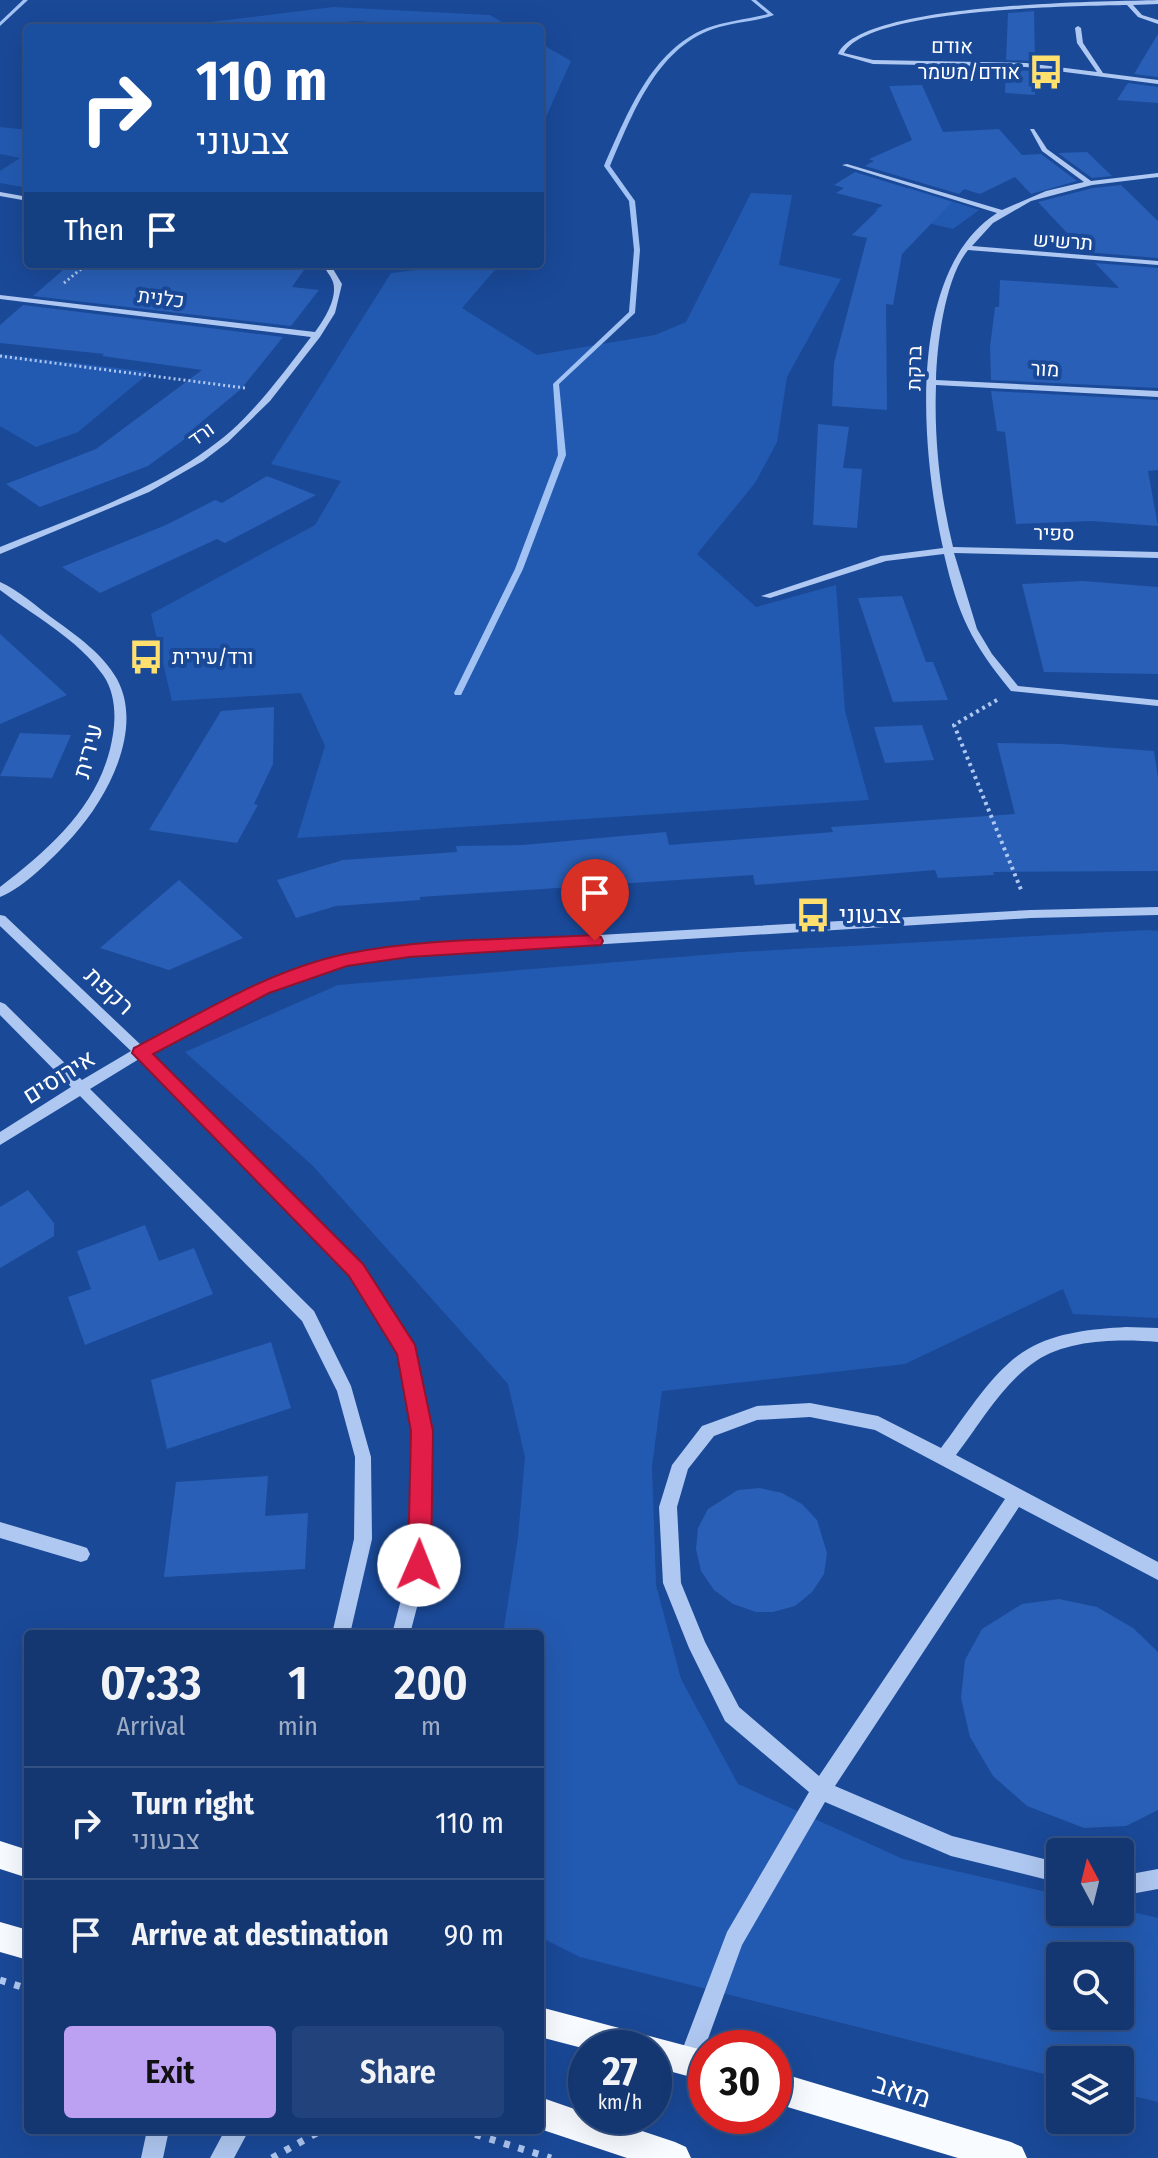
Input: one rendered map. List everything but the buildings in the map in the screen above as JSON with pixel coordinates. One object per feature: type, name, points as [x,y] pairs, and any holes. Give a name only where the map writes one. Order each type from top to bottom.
[{"type":"main road","points":[[0,1855],[24,1863]]},
{"type":"main road","points":[[0,1937],[24,1944]]},
{"type":"main road","points":[[544,2023],[570,2030]]},
{"type":"main road","name":"מואב","points":[[792,2092],[1011,2158]]},
{"type":"main road","points":[[544,2114],[675,2158]]},
{"type":"street","points":[[1129,3],[1158,2]]},
{"type":"street","points":[[1129,3],[1140,16],[1158,22]]},
{"type":"street","name":"אודם","points":[[1129,3],[1014,5],[940,14],[856,38],[842,48],[841,54],[873,62],[981,63],[1158,82]]},
{"type":"street","points":[[1078,28],[1080,43],[1101,74]]},
{"type":"street","points":[[1032,130],[1044,150],[1090,183]]},
{"type":"street","points":[[845,165],[1005,213]]},
{"type":"street","name":"ברקת","points":[[1015,689],[991,659],[969,623],[954,580],[941,523],[935,479],[931,382],[932,341],[938,319],[956,265],[966,248],[990,221],[1055,190],[1158,175]]},
{"type":"street","points":[[0,194],[24,198]]},
{"type":"street","name":"תרשיש","points":[[966,248],[1158,263]]},
{"type":"street","name":"ורד","points":[[0,551],[171,477],[225,440],[272,392],[333,315],[338,284],[328,268]]},
{"type":"street","name":"כלנית","points":[[0,297],[317,335]]},
{"type":"street","name":"מור","points":[[931,382],[1158,394]]},
{"type":"street","name":"ספיר","points":[[766,596],[885,558],[949,550],[1158,555]]},
{"type":"street","name":"עירית","points":[[0,585],[89,652],[110,677],[120,713],[119,738],[111,766],[103,790],[92,807],[51,852],[0,893]]},
{"type":"street","points":[[1015,689],[1158,703]]},
{"type":"street","points":[[141,1053],[262,988],[345,960],[409,951],[1031,914],[1158,911]]},
{"type":"street","name":"רקפת","points":[[0,919],[141,1053],[356,1270],[407,1352],[422,1431],[420,1550],[402,1630]]},
{"type":"street","points":[[0,1007],[308,1316],[345,1391],[363,1457],[363,1539],[342,1630]]},
{"type":"street","name":"אירוסים","points":[[0,1139],[141,1053]]},
{"type":"street","points":[[944,1457],[1024,1359],[1069,1340],[1136,1333],[1158,1335]]},
{"type":"street","points":[[1046,1870],[951,1846],[821,1790],[732,1714],[698,1648],[672,1583],[668,1507],[681,1465],[708,1431],[757,1413],[810,1410],[878,1423],[1158,1571]]},
{"type":"street","points":[[707,2030],[734,1939],[821,1790],[1017,1495]]},
{"type":"street","points":[[0,1530],[81,1554]]},
{"type":"street","points":[[1134,1883],[1158,1879]]},
{"type":"street","points":[[152,2158],[157,2134]]},
{"type":"street","points":[[221,2158],[236,2134]]},
{"type":"path","points":[[0,356],[272,392]]},
{"type":"path","points":[[1015,689],[954,725],[1031,914]]},
{"type":"path","points":[[0,1980],[24,1988]]},
{"type":"path","points":[[272,2158],[315,2134]]},
{"type":"path","points":[[474,2134],[551,2158]]},
{"type":"shaded area","points":[[333,7],[490,15],[505,24],[357,21],[194,24]]},
{"type":"shaded area","points":[[544,45],[571,61],[544,120]]},
{"type":"shaded area","points":[[0,127],[24,130],[24,187],[0,183],[0,171],[20,158],[0,154]]},
{"type":"shaded area","points":[[909,188],[979,210],[953,229],[875,210]]},
{"type":"shaded area","points":[[751,193],[792,195],[779,265],[841,279],[787,377],[777,442],[755,483],[697,554],[756,607],[836,585],[845,711],[869,800],[297,838],[325,746],[301,693],[172,701],[151,614],[315,525],[341,481],[271,464],[391,273],[433,268],[497,268],[462,308],[537,355],[655,335],[686,322]]},
{"type":"shaded area","points":[[0,354],[150,372],[78,432],[36,447],[0,426]]},
{"type":"shaded area","points":[[1158,931],[1158,1318],[1073,1314],[1063,1289],[905,1364],[662,1391],[652,1466],[656,1585],[681,1679],[738,1784],[903,1859],[1046,1892],[1046,1926],[1134,1926],[1134,1912],[1158,1918],[1158,2102],[1134,2096],[1134,2046],[1046,2046],[1046,2074],[580,1957],[544,1939],[544,1630],[504,1630],[518,1538],[525,1457],[508,1384],[312,1165],[185,1052],[338,985],[740,952]]},
{"type":"waterway","points":[[0,25],[26,0]]},
{"type":"waterway","points":[[458,693],[519,569],[562,455],[556,384],[632,313],[637,250],[632,201],[607,166],[644,89],[670,55],[704,31],[772,15],[753,0]]},
{"type":"place","name":"אודם/משמר","points":[[1046,72]]},
{"type":"place","name":"ורד/עירית","points":[[146,657]]},
{"type":"place","name":"צבעוני","points":[[813,915]]},
{"type":"route","points":[[419,1565],[422,1431],[407,1352],[356,1270],[141,1053],[262,988],[345,960],[409,951],[595,941]]}]
